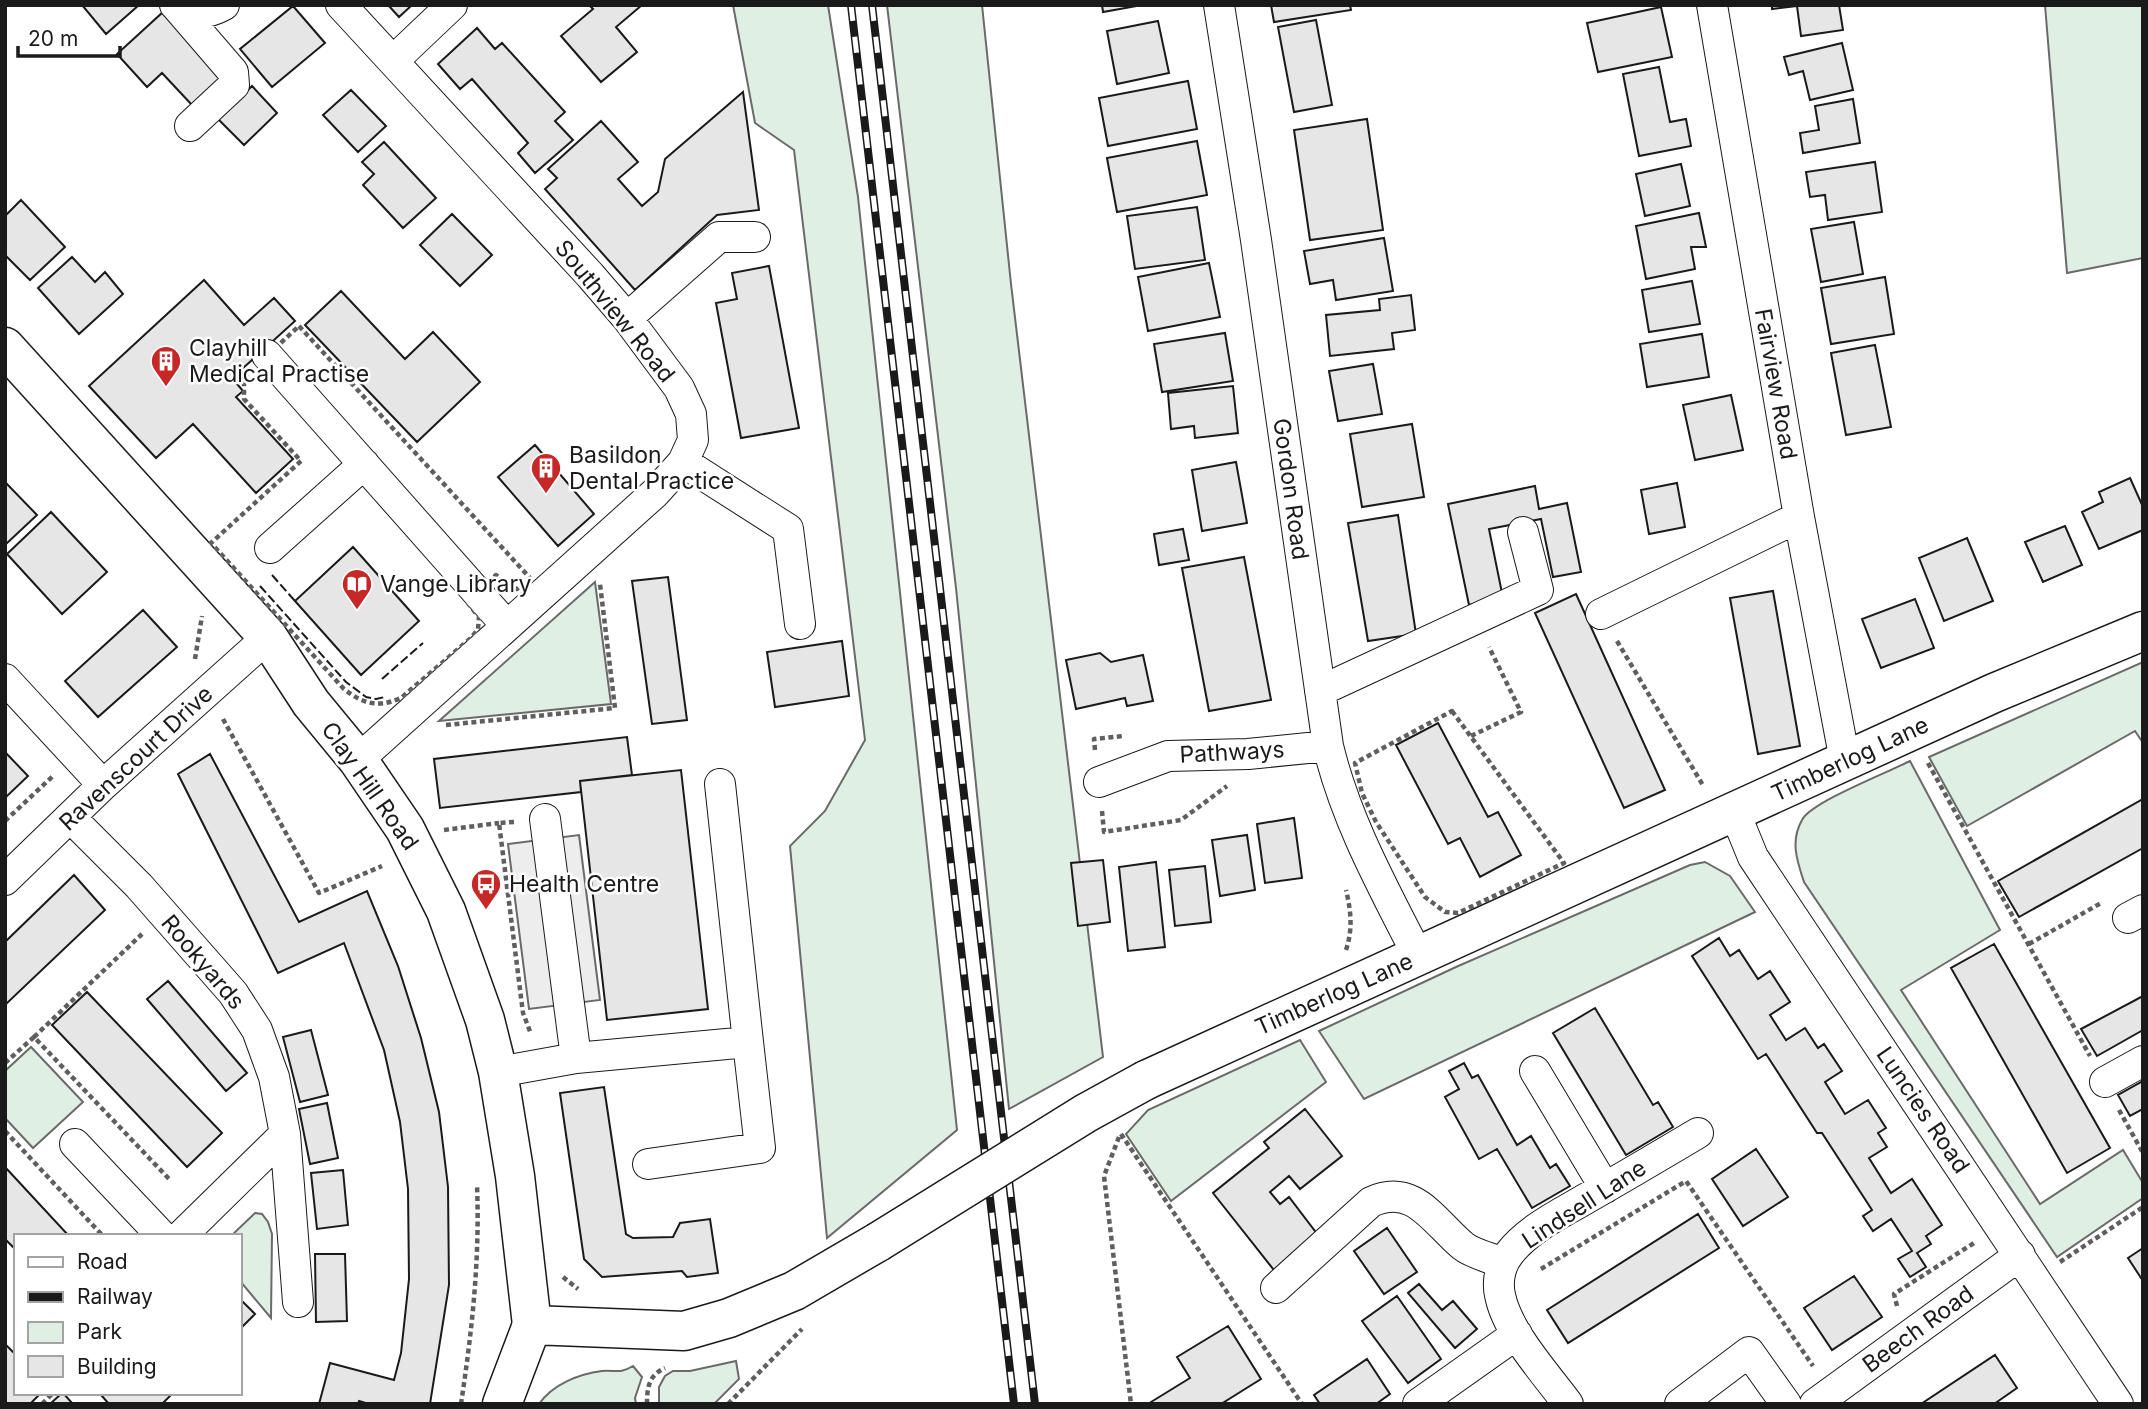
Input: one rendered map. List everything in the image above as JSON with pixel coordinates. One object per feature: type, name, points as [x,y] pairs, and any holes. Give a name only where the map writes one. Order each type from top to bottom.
[{"type":"main road","name":"Clay Hill Road","points":[[5,347],[268,636],[312,703],[358,760],[405,829],[446,911],[485,1020],[498,1072],[515,1176],[532,1325],[502,1404]]},
{"type":"main road","name":"Timberlog Lane","points":[[532,1325],[684,1331],[729,1318],[794,1290],[878,1242],[1086,1113],[1146,1080],[1567,887],[1723,805],[1845,761],[2143,631]]},
{"type":"street","points":[[176,6],[193,13],[209,12],[224,5]]},
{"type":"street","name":"Southview Road","points":[[341,5],[627,318],[678,388],[691,414],[692,440],[682,462],[655,493],[358,760]]},
{"type":"street","points":[[393,61],[452,5]]},
{"type":"street","name":"Gordon Road","points":[[1219,5],[1256,240],[1328,746],[1350,818],[1418,956]]},
{"type":"street","name":"Fairview Road","points":[[1712,5],[1799,517],[1845,761]]},
{"type":"street","points":[[176,6],[233,72],[234,85],[190,126]]},
{"type":"street","points":[[627,318],[719,237],[755,237]]},
{"type":"street","points":[[267,355],[507,626]]},
{"type":"street","points":[[682,462],[788,530],[800,624]]},
{"type":"street","points":[[271,548],[364,464]]},
{"type":"street","points":[[1601,614],[1799,517]]},
{"type":"street","points":[[1320,691],[1538,590],[1523,532]]},
{"type":"street","name":"Ravenscourt Drive","points":[[5,880],[103,785],[268,636]]},
{"type":"street","points":[[5,678],[103,785]]},
{"type":"street","name":"Pathways","points":[[1099,782],[1168,756],[1248,754],[1328,746]]},
{"type":"street","points":[[648,1164],[760,1148],[720,784]]},
{"type":"street","name":"Luncies Road","points":[[1723,805],[1753,857],[2119,1404]]},
{"type":"street","name":"Rookyards","points":[[71,818],[139,886],[233,993],[257,1030],[274,1077],[285,1134],[298,1302]]},
{"type":"street","points":[[544,819],[576,1058]]},
{"type":"street","points":[[498,1072],[576,1058],[748,1042]]},
{"type":"street","points":[[2105,1082],[2143,1061]]},
{"type":"street","points":[[1535,1071],[1605,1188]]},
{"type":"street","name":"Lindsell Lane","points":[[1517,1334],[1505,1312],[1500,1294],[1500,1275],[1509,1253],[1538,1227],[1698,1133]]},
{"type":"street","points":[[183,1234],[285,1134]]},
{"type":"street","points":[[75,1144],[160,1234]]},
{"type":"street","points":[[1276,1288],[1371,1202],[1383,1196],[1400,1196],[1418,1205],[1465,1248],[1503,1263]]},
{"type":"street","name":"Beech Road","points":[[1815,1404],[2020,1255]]},
{"type":"street","points":[[1418,1404],[1517,1334],[1568,1404]]},
{"type":"street","points":[[1680,1404],[1749,1352],[1786,1404]]},
{"type":"path","points":[[530,578],[299,326],[244,377],[244,399],[300,461],[211,543],[344,689],[356,698],[373,705],[390,703],[401,698],[478,629],[479,617],[467,602],[477,592],[496,575],[511,588],[517,589],[530,578],[540,568]]},
{"type":"path","points":[[438,725],[615,708],[598,573]]},
{"type":"path","points":[[195,662],[202,614]]},
{"type":"path","points":[[1601,614],[1723,805]]},
{"type":"path","points":[[1471,736],[1521,712],[1487,643]]},
{"type":"path","points":[[1564,863],[1452,711],[1355,763],[1362,793],[1376,822],[1425,897],[1445,912],[1458,912],[1576,858]]},
{"type":"path","points":[[218,713],[319,893],[386,864],[391,872]]},
{"type":"path","points":[[1134,735],[1094,739],[1104,832],[1181,820],[1231,784]]},
{"type":"path","points":[[1927,762],[2143,1153]]},
{"type":"path","points":[[435,831],[499,823]]},
{"type":"path","points":[[1345,955],[1351,936],[1352,912],[1346,886]]},
{"type":"path","points":[[2029,944],[2104,901]]},
{"type":"path","points":[[5,1063],[144,933]]},
{"type":"path","points":[[33,1037],[171,1181]]},
{"type":"path","points":[[1129,1123],[1121,1133],[1104,1176],[1131,1404]]},
{"type":"path","points":[[5,1131],[101,1234]]},
{"type":"path","points":[[1121,1133],[1302,1404]]},
{"type":"path","points":[[461,1404],[472,1331],[479,1233],[476,1172]]},
{"type":"path","points":[[1531,1275],[1686,1181],[1814,1367]]},
{"type":"path","points":[[2054,1267],[2143,1207]]},
{"type":"path","points":[[1900,1313],[1894,1294],[1979,1240]]},
{"type":"path","points":[[561,1275],[569,1284],[583,1291]]},
{"type":"path","points":[[729,1404],[810,1320]]},
{"type":"green space","points":[[733,5],[828,5],[858,197],[957,1130],[827,1238],[790,846],[825,811],[865,740],[794,150],[755,123]]},
{"type":"green space","points":[[887,5],[982,5],[1011,284],[1103,1057],[1009,1109],[956,588]]},
{"type":"green space","points":[[2045,5],[2143,5],[2143,258],[2067,273]]},
{"type":"green space","points":[[595,582],[611,704],[439,721]]},
{"type":"green space","points":[[2143,662],[2143,743],[2135,731],[1967,826],[1929,757]]},
{"type":"green space","points":[[1910,761],[2000,930],[1901,990],[2040,1204],[2123,1150],[2143,1183],[2143,1198],[2057,1257],[1804,882],[1799,866],[1796,836],[1808,813],[1835,796]]},
{"type":"green space","points":[[1705,862],[1730,876],[1755,912],[1364,1099],[1319,1031],[1456,967],[1690,865]]},
{"type":"green space","points":[[1300,1040],[1326,1082],[1171,1201],[1126,1134],[1148,1110]]},
{"type":"green space","points":[[31,1047],[83,1102],[33,1148],[5,1118],[5,1071]]},
{"type":"green space","points":[[255,1213],[262,1214],[268,1222],[272,1234],[271,1318],[242,1283],[242,1234],[233,1234]]},
{"type":"green space","points":[[736,1361],[739,1379],[714,1404],[659,1404],[659,1387],[665,1376],[673,1371],[690,1371]]},
{"type":"green space","points":[[633,1366],[642,1377],[635,1398],[636,1404],[539,1404],[552,1391],[576,1377],[602,1371],[621,1371]]},
{"type":"shaded area","points":[[579,835],[600,1000],[529,1009],[508,844]]},
{"type":"building","points":[[82,5],[139,5],[106,34]]},
{"type":"building","points":[[388,5],[412,5],[399,17]]},
{"type":"building","points":[[589,5],[642,5],[616,27],[637,52],[601,82],[561,36],[593,9]]},
{"type":"building","points":[[1102,5],[1142,5],[1103,12]]},
{"type":"building","points":[[1271,5],[1350,5],[1351,10],[1274,22]]},
{"type":"building","points":[[1772,5],[1839,5],[1843,30],[1801,36],[1797,6],[1772,9]]},
{"type":"building","points":[[293,6],[325,43],[272,87],[240,49]]},
{"type":"building","points":[[1661,7],[1672,57],[1598,72],[1587,23]]},
{"type":"building","points":[[163,12],[222,77],[192,105],[162,73],[147,87],[117,54]]},
{"type":"building","points":[[1316,20],[1332,105],[1294,112],[1278,27]]},
{"type":"building","points":[[1158,21],[1169,73],[1117,84],[1107,31]]},
{"type":"building","points":[[477,28],[495,49],[502,43],[565,112],[555,121],[573,140],[535,173],[518,153],[528,143],[472,79],[460,89],[438,64]]},
{"type":"building","points":[[1842,43],[1853,90],[1810,100],[1803,71],[1789,75],[1784,57]]},
{"type":"building","points":[[1659,67],[1670,122],[1686,119],[1691,146],[1639,156],[1623,74]]},
{"type":"building","points":[[1188,81],[1197,129],[1108,146],[1099,98]]},
{"type":"building","points":[[252,86],[277,113],[244,145],[218,119]]},
{"type":"building","points":[[351,90],[386,126],[358,152],[323,115]]},
{"type":"building","points":[[743,92],[759,210],[717,215],[635,290],[545,189],[557,178],[548,169],[601,121],[638,162],[618,179],[642,206],[658,192],[665,159]]},
{"type":"building","points":[[1853,99],[1860,143],[1803,153],[1800,133],[1819,130],[1815,106]]},
{"type":"building","points":[[1367,119],[1383,230],[1310,240],[1294,130]]},
{"type":"building","points":[[1197,141],[1207,195],[1117,212],[1107,158]]},
{"type":"building","points":[[384,142],[436,198],[403,228],[363,185],[374,174],[362,162]]},
{"type":"building","points":[[1875,162],[1882,212],[1828,220],[1825,195],[1810,197],[1806,172]]},
{"type":"building","points":[[1681,164],[1690,206],[1645,216],[1636,174]]},
{"type":"building","points":[[21,200],[65,247],[30,280],[5,255],[5,216]]},
{"type":"building","points":[[1197,207],[1205,260],[1135,269],[1127,216]]},
{"type":"building","points":[[1699,213],[1706,247],[1691,247],[1695,269],[1646,279],[1636,226]]},
{"type":"building","points":[[452,214],[492,255],[460,286],[420,245]]},
{"type":"building","points":[[1854,222],[1863,274],[1821,282],[1811,229]]},
{"type":"building","points":[[1384,238],[1393,291],[1336,300],[1333,280],[1310,284],[1304,251]]},
{"type":"building","points":[[72,257],[95,282],[105,272],[123,294],[79,334],[38,288]]},
{"type":"building","points":[[1209,263],[1220,317],[1148,331],[1138,277]]},
{"type":"building","points":[[769,266],[799,428],[741,438],[716,303],[737,299],[732,273]]},
{"type":"building","points":[[1885,277],[1894,334],[1831,344],[1821,288]]},
{"type":"building","name":"Clayhill Medical Practise","points":[[204,280],[244,325],[274,298],[295,321],[232,378],[243,391],[236,397],[293,459],[256,493],[193,424],[156,458],[89,386]]},
{"type":"building","points":[[1692,281],[1700,324],[1649,332],[1642,290]]},
{"type":"building","points":[[341,291],[405,359],[433,332],[480,382],[417,442],[305,325]]},
{"type":"building","points":[[1411,295],[1415,330],[1392,333],[1394,349],[1330,356],[1326,315],[1380,310],[1379,299]]},
{"type":"building","points":[[1225,333],[1233,381],[1162,392],[1154,344]]},
{"type":"building","points":[[1702,334],[1709,377],[1647,387],[1640,344]]},
{"type":"building","points":[[1875,345],[1891,427],[1846,435],[1831,353]]},
{"type":"building","points":[[1373,364],[1382,414],[1338,421],[1329,371]]},
{"type":"building","points":[[1233,386],[1238,433],[1195,438],[1194,426],[1171,429],[1168,393]]},
{"type":"building","points":[[1731,395],[1743,450],[1695,460],[1683,405]]},
{"type":"building","points":[[1412,424],[1424,497],[1362,507],[1350,434]]},
{"type":"building","name":"Basildon Dental Practice","points":[[535,445],[594,514],[558,546],[498,477]]},
{"type":"building","points":[[1236,462],[1247,523],[1202,531],[1192,470]]},
{"type":"building","points":[[2130,478],[2143,507],[2143,530],[2099,549],[2082,512],[2103,502],[2099,492]]},
{"type":"building","points":[[5,482],[37,515],[5,545]]},
{"type":"building","points":[[1677,483],[1685,527],[1649,534],[1641,490]]},
{"type":"building","points":[[1535,486],[1539,509],[1567,503],[1581,572],[1553,577],[1541,519],[1489,529],[1503,598],[1469,605],[1448,504]]},
{"type":"building","points":[[51,512],[107,572],[62,614],[7,554]]},
{"type":"building","points":[[1398,515],[1416,634],[1368,641],[1348,523]]},
{"type":"building","points":[[2065,526],[2082,565],[2043,582],[2025,542]]},
{"type":"building","points":[[1183,529],[1189,560],[1159,565],[1154,534]]},
{"type":"building","points":[[1967,538],[1993,601],[1944,621],[1919,558]]},
{"type":"building","name":"Vange Library","points":[[353,547],[419,621],[361,675],[295,601]]},
{"type":"building","points":[[1244,557],[1271,700],[1209,711],[1182,568]]},
{"type":"building","points":[[668,577],[687,720],[652,724],[632,581]]},
{"type":"building","points":[[1773,591],[1800,746],[1758,754],[1730,598]]},
{"type":"building","points":[[1576,594],[1665,790],[1624,808],[1535,613]]},
{"type":"building","points":[[1915,599],[1934,648],[1881,668],[1862,619]]},
{"type":"building","points":[[143,610],[177,647],[98,717],[65,681]]},
{"type":"building","points":[[842,641],[849,696],[775,707],[767,652]]},
{"type":"building","points":[[1100,653],[1111,662],[1143,655],[1153,701],[1127,706],[1125,698],[1076,709],[1066,660]]},
{"type":"building","points":[[1438,723],[1488,817],[1498,812],[1521,855],[1480,877],[1460,838],[1448,844],[1396,745]]},
{"type":"building","points":[[627,737],[632,775],[580,781],[581,792],[440,808],[434,759]]},
{"type":"building","points":[[5,752],[28,776],[5,798]]},
{"type":"building","points":[[210,754],[299,922],[367,891],[398,966],[421,1038],[439,1112],[448,1187],[449,1285],[430,1404],[369,1404],[359,1401],[358,1404],[319,1404],[330,1363],[394,1380],[401,1353],[409,1279],[408,1189],[400,1122],[384,1050],[344,943],[278,973],[178,774]]},
{"type":"building","points":[[681,770],[708,1009],[607,1020],[580,781]]},
{"type":"building","points":[[2143,799],[2143,848],[2019,917],[1998,881]]},
{"type":"building","points":[[1294,818],[1302,878],[1265,883],[1257,824]]},
{"type":"building","points":[[1247,835],[1255,890],[1220,896],[1212,840]]},
{"type":"building","points":[[1103,860],[1110,922],[1078,926],[1071,863]]},
{"type":"building","points":[[1156,862],[1165,947],[1128,951],[1119,867]]},
{"type":"building","points":[[1205,866],[1211,922],[1175,926],[1169,870]]},
{"type":"building","points":[[74,875],[105,910],[5,1005],[5,942]]},
{"type":"building","points":[[1719,938],[1730,956],[1739,950],[1758,979],[1770,971],[1790,1002],[1770,1015],[1786,1040],[1805,1028],[1818,1048],[1824,1044],[1842,1071],[1825,1082],[1845,1114],[1868,1100],[1886,1128],[1878,1133],[1887,1147],[1869,1158],[1891,1193],[1912,1179],[1942,1225],[1926,1236],[1931,1244],[1917,1253],[1926,1267],[1910,1277],[1898,1259],[1912,1251],[1891,1219],[1873,1231],[1863,1216],[1872,1210],[1822,1133],[1817,1133],[1766,1054],[1758,1059],[1692,956]]},
{"type":"building","points":[[1994,944],[2110,1148],[2067,1173],[1951,968]]},
{"type":"building","points":[[168,981],[247,1073],[226,1091],[147,999]]},
{"type":"building","points":[[87,992],[222,1133],[187,1167],[52,1025]]},
{"type":"building","points":[[2143,996],[2143,1030],[2097,1056],[2081,1029]]},
{"type":"building","points":[[1595,1008],[1653,1105],[1658,1102],[1673,1127],[1626,1155],[1553,1033]]},
{"type":"building","points":[[311,1030],[328,1095],[300,1102],[283,1037]]},
{"type":"building","points":[[1464,1063],[1472,1078],[1478,1075],[1517,1145],[1531,1136],[1550,1168],[1556,1164],[1570,1186],[1532,1208],[1497,1149],[1479,1159],[1445,1097],[1459,1089],[1449,1071]]},
{"type":"building","points":[[2143,1081],[2143,1109],[2130,1116],[2118,1095]]},
{"type":"building","points":[[604,1087],[626,1234],[633,1238],[673,1237],[680,1223],[710,1219],[718,1273],[687,1277],[682,1271],[602,1277],[584,1259],[560,1093]]},
{"type":"building","points":[[327,1103],[338,1158],[310,1164],[299,1109]]},
{"type":"building","points":[[1305,1109],[1342,1156],[1300,1189],[1289,1176],[1270,1192],[1280,1204],[1289,1197],[1321,1239],[1277,1274],[1213,1193],[1269,1148],[1264,1142]]},
{"type":"building","points":[[1756,1149],[1788,1197],[1743,1226],[1712,1179]]},
{"type":"building","points":[[5,1167],[67,1234],[14,1234],[14,1248],[5,1239]]},
{"type":"building","points":[[343,1170],[348,1225],[317,1229],[311,1173]]},
{"type":"building","points":[[1698,1214],[1719,1248],[1568,1343],[1547,1310]]},
{"type":"building","points":[[1387,1228],[1417,1272],[1384,1294],[1354,1251]]},
{"type":"building","points":[[2143,1248],[2143,1281],[2128,1258]]},
{"type":"building","points":[[315,1254],[345,1254],[347,1321],[316,1322]]},
{"type":"building","points":[[1854,1276],[1882,1317],[1832,1350],[1804,1308]]},
{"type":"building","points":[[1419,1284],[1442,1310],[1453,1301],[1477,1329],[1455,1348],[1408,1293]]},
{"type":"building","points":[[1397,1296],[1441,1359],[1408,1383],[1362,1321]]},
{"type":"building","points":[[242,1301],[255,1314],[242,1327]]},
{"type":"building","points":[[1228,1326],[1261,1379],[1221,1404],[1152,1404],[1151,1402],[1190,1378],[1177,1357]]},
{"type":"building","points":[[5,1344],[14,1353],[14,1395],[39,1395],[30,1404],[5,1404]]},
{"type":"building","points":[[1995,1355],[2017,1388],[1994,1404],[1921,1404]]},
{"type":"building","points":[[1367,1359],[1390,1394],[1376,1404],[1320,1404],[1314,1395]]},
{"type":"building","points":[[60,1395],[65,1395],[73,1404],[50,1404]]},
{"type":"building","points":[[101,1395],[171,1395],[162,1404],[109,1404]]},
{"type":"railway","points":[[851,5],[1014,1404]]},
{"type":"railway","points":[[872,5],[1035,1404]]},
{"type":"fence","points":[[272,575],[295,601]]},
{"type":"fence","points":[[260,586],[346,682],[366,697],[385,697]]},
{"type":"fence","points":[[382,679],[423,643]]},
{"type":"place","name":"Clayhill Medical Practise","points":[[166,388]]},
{"type":"place","name":"Basildon Dental Practice","points":[[546,495]]},
{"type":"place","name":"Vange Library","points":[[357,611]]},
{"type":"place","name":"Health Centre","points":[[486,911]]}]
